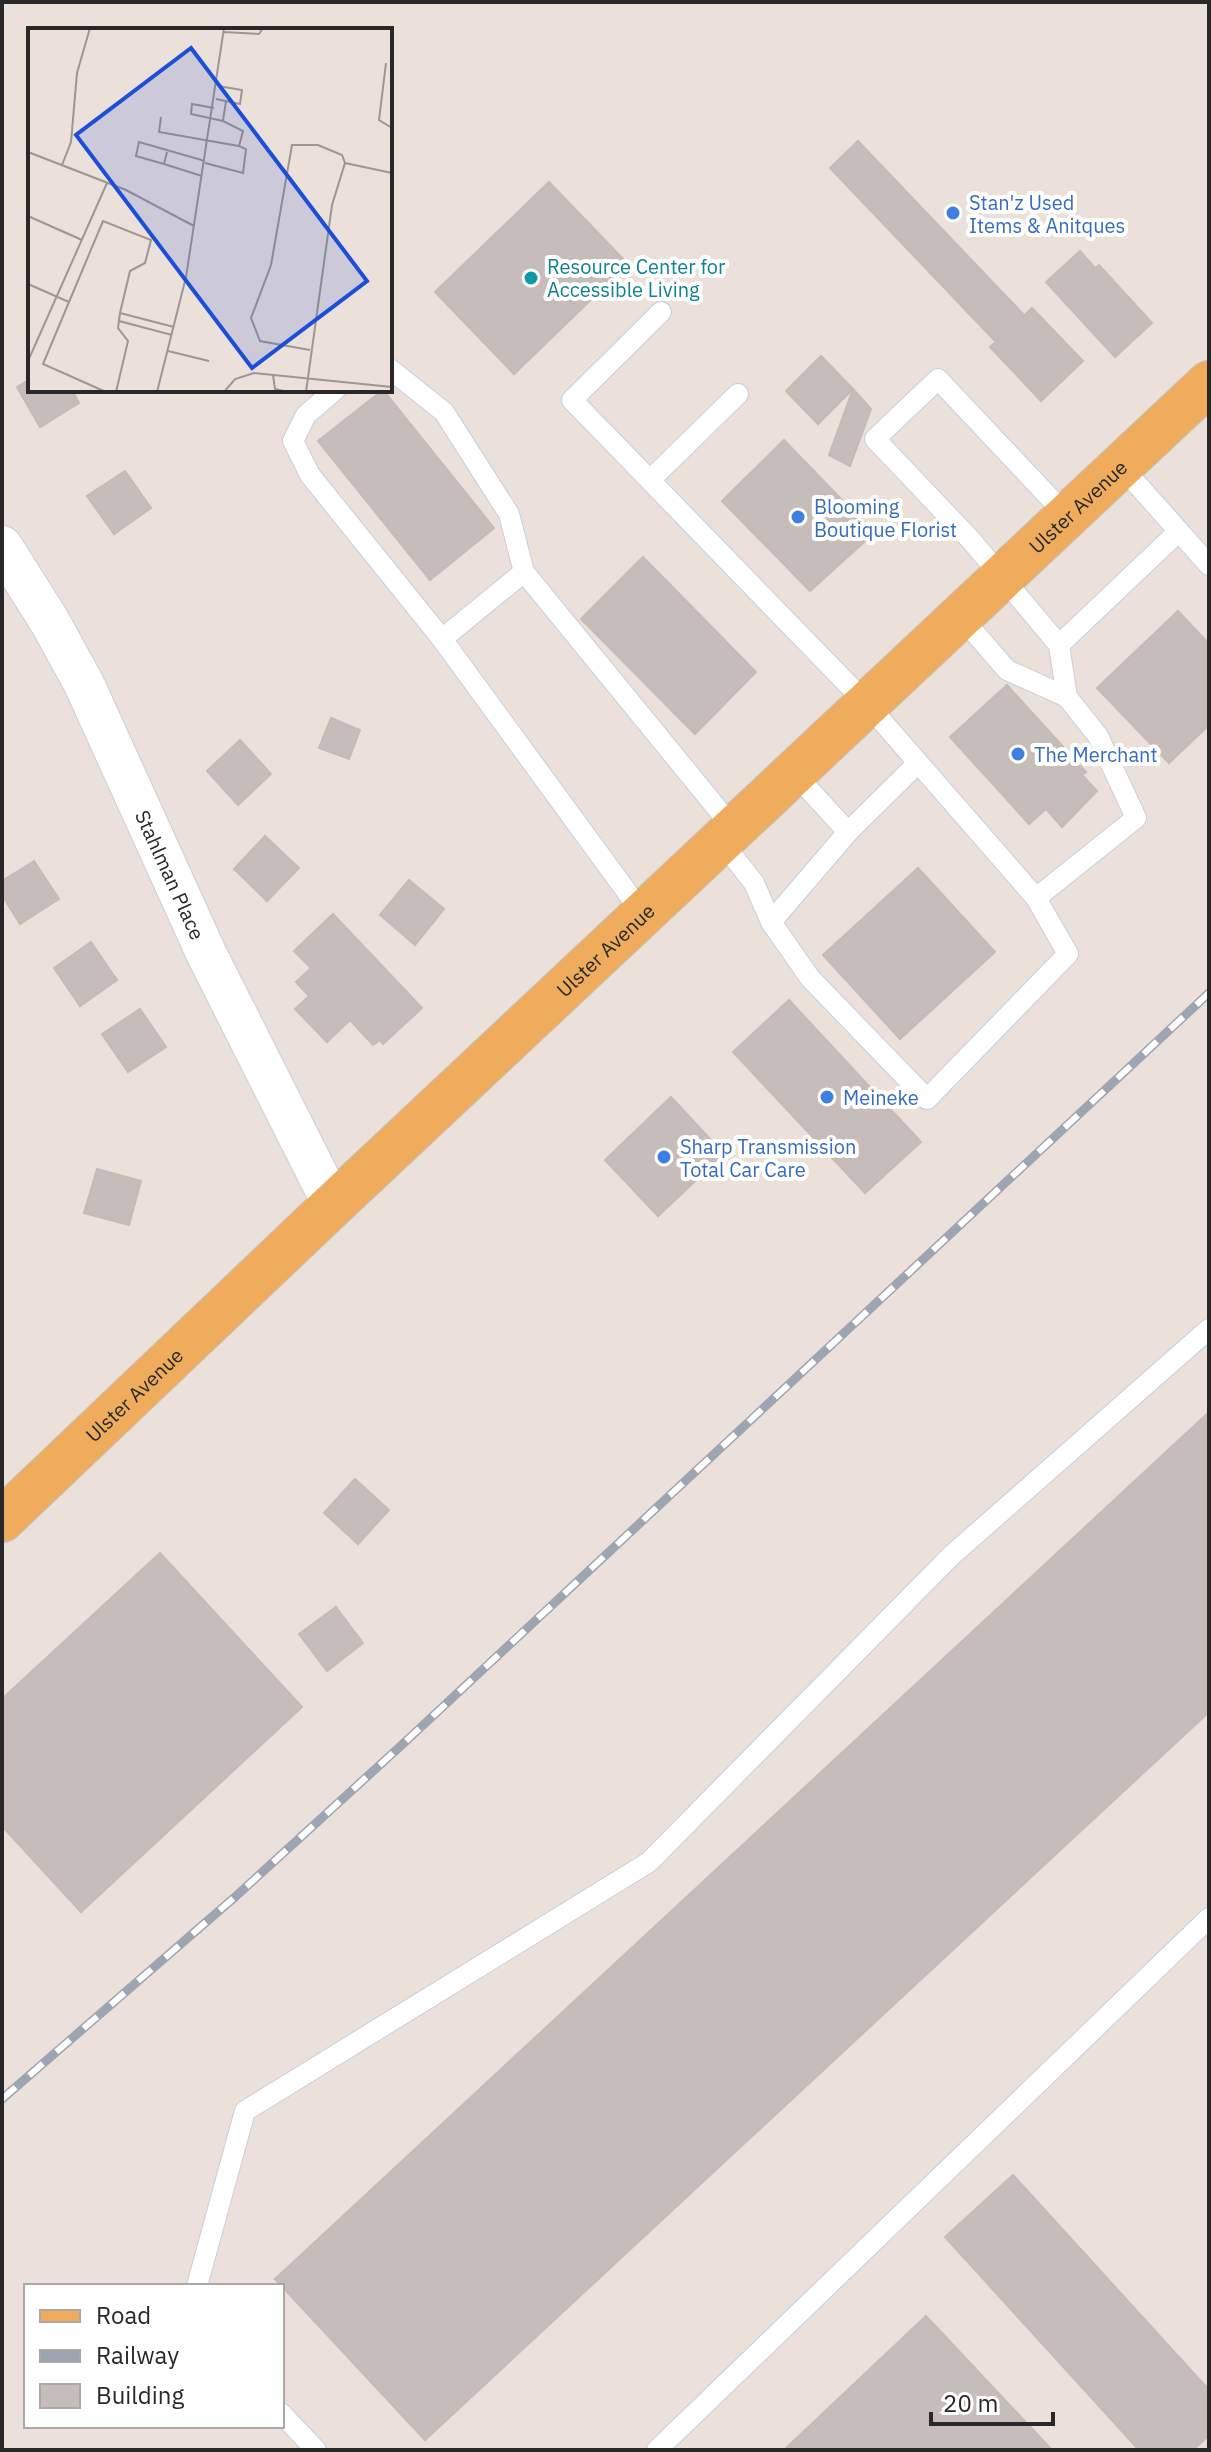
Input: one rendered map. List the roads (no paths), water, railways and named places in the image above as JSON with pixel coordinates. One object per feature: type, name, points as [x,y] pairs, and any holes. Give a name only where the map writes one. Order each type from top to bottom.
[{"type":"main road","name":"Ulster Avenue","points":[[2,1520],[333,1205],[1003,578],[1066,515],[1208,387]]},
{"type":"street","name":"Stahlman Place","points":[[2,546],[50,622],[84,684],[207,955],[333,1205]]},
{"type":"lane","points":[[392,371],[444,412],[509,514],[524,572],[727,835],[754,883],[771,922],[810,978],[927,1099],[1068,954],[1036,898],[867,704],[572,400],[661,312]]},
{"type":"lane","points":[[1066,515],[938,379],[875,439],[970,539],[1059,645],[1067,697]]},
{"type":"lane","points":[[333,392],[306,415],[293,441],[310,475],[442,639],[643,914]]},
{"type":"lane","points":[[650,480],[738,394]]},
{"type":"lane","points":[[1120,465],[1209,565]]},
{"type":"lane","points":[[1059,645],[1179,531]]},
{"type":"lane","points":[[442,639],[524,572]]},
{"type":"lane","points":[[961,617],[1007,670],[1067,697],[1098,736],[1136,818],[1036,898]]},
{"type":"lane","points":[[771,922],[848,832],[918,763]]},
{"type":"lane","points":[[794,773],[848,832]]},
{"type":"lane","points":[[198,2284],[245,2111],[649,1862],[952,1555],[1209,1329]]},
{"type":"lane","points":[[657,2450],[1209,1918]]},
{"type":"lane","points":[[284,2416],[316,2450]]},
{"type":"railway","points":[[2,2099],[235,1897],[405,1742],[1209,993]]},
{"type":"place","name":"Stan'z Used Items & Anitques","points":[[953,213]]},
{"type":"place","name":"Resource Center for Accessible Living","points":[[531,278]]},
{"type":"place","name":"Blooming Boutique Florist","points":[[798,517]]},
{"type":"place","name":"The Merchant","points":[[1018,754]]},
{"type":"place","name":"Meineke","points":[[827,1097]]},
{"type":"place","name":"Sharp Transmission Total Car Care","points":[[664,1157]]}]
